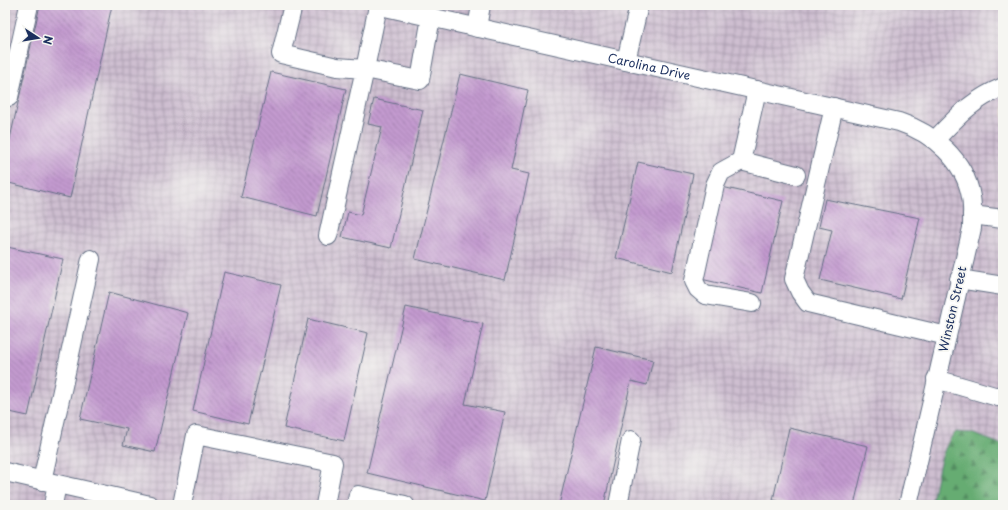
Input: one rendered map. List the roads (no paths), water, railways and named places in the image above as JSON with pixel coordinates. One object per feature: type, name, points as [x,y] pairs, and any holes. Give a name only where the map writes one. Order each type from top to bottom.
[{"type":"street","points":[[9,97],[29,5]]},
{"type":"street","points":[[293,5],[281,54],[337,67],[365,69],[420,80],[431,17]]},
{"type":"street","points":[[328,236],[365,69],[377,5]]},
{"type":"street","name":"Carolina Drive","points":[[377,5],[899,122],[928,136]]},
{"type":"street","points":[[476,28],[481,5]]},
{"type":"street","points":[[626,61],[639,5]]},
{"type":"street","points":[[928,136],[987,93],[1003,87]]},
{"type":"street","points":[[741,161],[757,90]]},
{"type":"street","points":[[834,107],[794,279],[800,292],[808,303],[947,336]]},
{"type":"street","name":"Winston Street","points":[[908,505],[972,228],[972,197],[966,179],[958,163],[928,136]]},
{"type":"street","points":[[752,304],[705,295],[698,289],[694,281],[715,185],[721,172],[741,161],[796,175]]},
{"type":"street","points":[[972,215],[1003,219]]},
{"type":"street","points":[[53,505],[50,482],[91,258]]},
{"type":"street","points":[[959,279],[1003,286]]},
{"type":"street","points":[[936,379],[1001,396]]},
{"type":"street","points":[[182,505],[196,435],[333,463],[325,505]]},
{"type":"street","points":[[618,505],[631,440]]},
{"type":"street","points":[[5,472],[50,482],[107,500],[150,505]]},
{"type":"street","points":[[356,505],[358,495],[405,505]]}]
